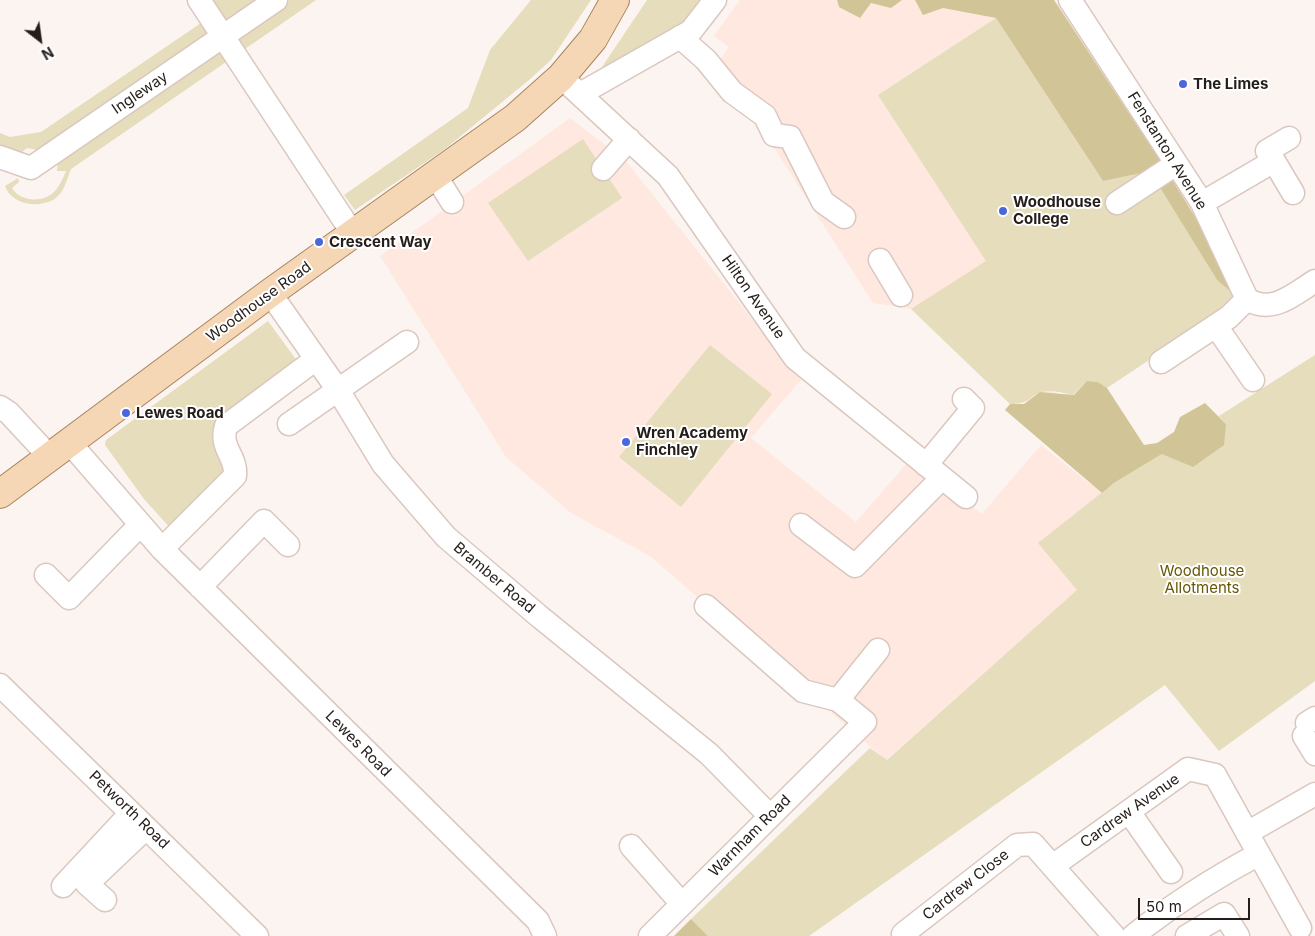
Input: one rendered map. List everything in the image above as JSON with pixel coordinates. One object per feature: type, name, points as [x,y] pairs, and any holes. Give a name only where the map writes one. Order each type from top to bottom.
[{"type":"main road","name":"Woodhouse Road","points":[[0,494],[270,293],[515,118],[570,86],[615,0]]},
{"type":"street","points":[[199,0],[353,234]]},
{"type":"street","name":"Ingleway","points":[[0,157],[32,168],[276,0]]},
{"type":"street","points":[[570,86],[691,31],[715,0]]},
{"type":"street","name":"Fenstanton Avenue","points":[[1070,0],[1202,204],[1252,302]]},
{"type":"street","points":[[680,37],[706,60],[732,92],[765,116],[774,135],[790,137],[823,202],[844,218]]},
{"type":"street","name":"Hilton Avenue","points":[[570,86],[668,176],[795,358],[966,497]]},
{"type":"street","points":[[1289,138],[1266,151],[1293,193]]},
{"type":"street","points":[[603,169],[629,139]]},
{"type":"street","points":[[1202,204],[1274,161]]},
{"type":"street","points":[[1117,203],[1176,164]]},
{"type":"street","points":[[435,175],[452,202]]},
{"type":"street","points":[[880,260],[901,295]]},
{"type":"street","points":[[1161,362],[1252,302],[1277,304],[1315,281]]},
{"type":"street","name":"Bramber Road","points":[[270,293],[338,390],[383,464],[446,537],[540,617],[709,754],[770,816]]},
{"type":"street","points":[[1216,326],[1253,380]]},
{"type":"street","points":[[289,424],[407,342]]},
{"type":"street","points":[[162,549],[235,476],[236,466],[224,445],[223,435],[226,426],[316,359]]},
{"type":"street","points":[[801,525],[855,566],[934,471],[973,408],[964,399]]},
{"type":"street","name":"Lewes Road","points":[[0,407],[59,449],[140,525],[200,588],[538,921],[545,936]]},
{"type":"street","points":[[200,588],[264,521],[288,545]]},
{"type":"street","points":[[46,575],[69,598],[140,525]]},
{"type":"street","points":[[706,606],[803,691],[838,700],[878,650]]},
{"type":"street","name":"Petworth Road","points":[[0,685],[257,936]]},
{"type":"street","name":"Warnham Road","points":[[650,936],[865,722],[838,700]]},
{"type":"street","name":"Cardrew Avenue","points":[[1054,865],[1188,769],[1215,776],[1301,928]]},
{"type":"street","points":[[1247,833],[1315,794]]},
{"type":"street","points":[[1129,812],[1171,872]]},
{"type":"street","points":[[63,886],[139,820]]},
{"type":"street","points":[[105,900],[87,884],[139,820]]},
{"type":"street","name":"Cardrew Close","points":[[903,935],[1017,845],[1033,844],[1054,865],[1104,932]]},
{"type":"street","points":[[631,846],[682,904]]},
{"type":"street","points":[[1133,936],[1178,902],[1218,876],[1258,854]]},
{"type":"street","points":[[1187,936],[1224,914],[1238,936]]},
{"type":"shaded area","name":"Woodhouse College","points":[[740,0],[1055,0],[1120,96],[1217,252],[1107,388],[1098,382],[1010,404],[911,309],[873,303],[766,135],[709,75],[729,47],[714,36]]},
{"type":"shaded area","points":[[837,0],[902,0],[891,8],[871,3],[860,18],[839,7]]},
{"type":"shaded area","points":[[915,0],[1054,0],[1163,165],[1217,252],[1232,285],[1229,290],[1217,280],[1150,171],[1103,181],[996,18],[943,8],[923,15]]},
{"type":"shaded area","name":"Wren Academy Finchley","points":[[570,118],[625,160],[801,380],[751,438],[856,522],[909,461],[982,514],[1041,445],[1102,493],[1039,543],[1078,590],[886,760],[650,556],[571,513],[506,457],[380,256]]},
{"type":"shaded area","points":[[1087,381],[1098,382],[1107,388],[1144,445],[1157,443],[1174,432],[1180,417],[1205,403],[1226,424],[1224,445],[1193,467],[1162,454],[1114,483],[1102,493],[1005,410],[1010,404],[1024,404],[1040,392],[1074,395]]},
{"type":"shaded area","points":[[691,919],[708,936],[674,936]]},
{"type":"green space","points":[[208,0],[265,0],[226,27]]},
{"type":"green space","points":[[289,0],[316,0],[245,49],[236,37]]},
{"type":"green space","points":[[531,0],[591,0],[551,60],[529,80],[445,149],[355,210],[344,195],[468,108],[490,50]]},
{"type":"green space","points":[[647,0],[706,0],[682,25],[605,70],[602,67]]},
{"type":"green space","points":[[996,18],[1103,181],[1150,170],[1217,280],[1229,289],[1232,285],[1235,295],[1226,309],[1107,388],[1098,382],[1087,381],[1073,395],[1046,391],[1034,395],[1023,403],[1017,404],[1010,404],[911,309],[986,261],[878,95]]},
{"type":"green space","points":[[204,21],[215,37],[48,152],[27,148],[17,156],[0,150],[0,133],[10,137],[41,132]]},
{"type":"green space","points":[[219,46],[229,60],[71,169],[62,190],[53,200],[40,204],[26,203],[19,201],[8,192],[5,186],[18,178],[19,182],[12,188],[20,196],[38,199],[49,196],[58,187],[66,171],[57,171],[58,157]]},
{"type":"green space","points":[[583,139],[622,198],[528,261],[488,203]]},
{"type":"green space","points":[[268,321],[300,365],[223,421],[231,464],[172,530],[144,499],[105,445],[106,440]]},
{"type":"green space","points":[[710,345],[772,394],[681,507],[619,457]]},
{"type":"green space","name":"Woodhouse Allotments","points":[[1315,355],[1315,681],[1219,751],[1165,685],[809,936],[708,936],[691,919],[870,748],[887,760],[1077,590],[1038,543],[1114,483],[1162,454],[1226,424],[1219,416]]},
{"type":"place","name":"The Limes","points":[[1183,84]]},
{"type":"place","name":"Woodhouse College","points":[[1003,211]]},
{"type":"place","name":"Crescent Way","points":[[319,242]]},
{"type":"place","name":"Lewes Road","points":[[126,413]]},
{"type":"place","name":"Wren Academy Finchley","points":[[626,442]]}]
